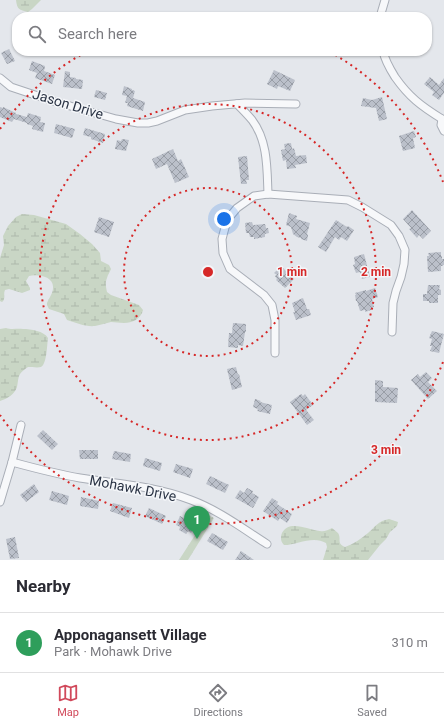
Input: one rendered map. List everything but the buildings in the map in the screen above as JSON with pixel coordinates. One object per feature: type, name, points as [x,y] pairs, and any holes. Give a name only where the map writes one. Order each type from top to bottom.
[{"type":"street","points":[[381,12],[385,0]]},
{"type":"street","points":[[385,56],[389,67],[407,93],[420,105],[443,119],[441,125],[444,131]]},
{"type":"street","name":"Jason Drive","points":[[0,78],[11,87],[56,102],[124,121],[139,123],[162,120],[185,110],[204,107],[237,104],[296,104]]},
{"type":"street","points":[[237,104],[252,121],[260,134],[266,154],[268,194]]},
{"type":"street","points":[[275,353],[275,320],[272,305],[264,295],[230,268],[223,254],[222,239],[227,220],[237,208],[254,196],[268,194],[348,200],[392,224],[400,236],[405,250],[402,277],[393,303],[392,332]]},
{"type":"street","points":[[0,502],[21,425]]},
{"type":"street","name":"Mohawk Drive","points":[[12,462],[67,476],[152,488],[168,492],[191,500],[219,513],[267,544]]},
{"type":"green space","points":[[16,0],[41,0],[28,12],[19,9]]},
{"type":"green space","points":[[22,214],[34,215],[66,224],[92,244],[100,253],[101,261],[109,265],[111,269],[106,282],[107,292],[111,295],[139,305],[143,310],[140,316],[136,320],[130,322],[111,322],[95,326],[67,320],[64,314],[49,309],[47,305],[53,288],[51,281],[48,278],[36,275],[29,276],[26,281],[30,290],[22,293],[9,289],[5,290],[4,299],[2,302],[0,301],[0,258],[4,245],[3,236],[8,226],[16,217]]},
{"type":"green space","points":[[0,329],[33,330],[44,334],[48,338],[46,358],[43,365],[41,367],[28,367],[24,370],[19,375],[17,387],[13,394],[0,401]]},
{"type":"green space","points":[[208,515],[214,518],[188,560],[179,560]]},
{"type":"green space","points":[[389,519],[398,522],[397,526],[390,532],[368,560],[323,560],[327,547],[326,543],[310,540],[284,545],[281,540],[282,533],[289,527],[300,526],[322,531],[332,528],[338,533],[341,544],[345,547],[363,537],[380,522]]},
{"type":"place","name":"Apponagansett Village","points":[[197,539]]}]
